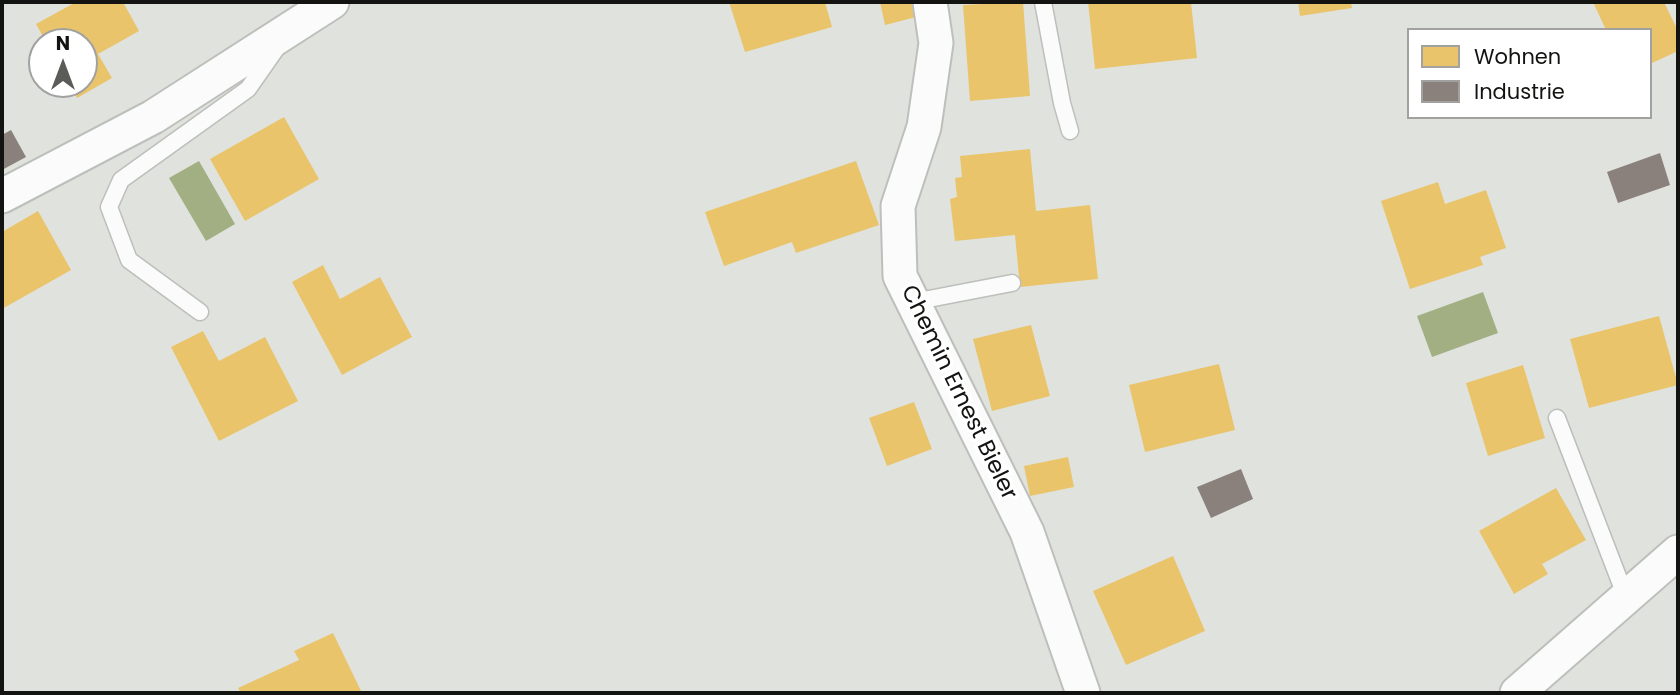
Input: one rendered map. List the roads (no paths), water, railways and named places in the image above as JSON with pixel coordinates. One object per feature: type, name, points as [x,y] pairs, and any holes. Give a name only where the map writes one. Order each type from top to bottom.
[{"type":"street","points":[[2,196],[153,117],[332,2]]},
{"type":"street","name":"Chemin Ernest Bieler","points":[[930,2],[936,43],[924,127],[898,206],[900,276],[1027,532],[1083,693]]},
{"type":"street","points":[[1517,693],[1627,600],[1678,552]]},
{"type":"lane","points":[[1043,2],[1070,131]]},
{"type":"lane","points":[[200,312],[129,260],[109,207],[121,180],[248,89],[289,29]]},
{"type":"lane","points":[[913,302],[1012,283]]},
{"type":"lane","points":[[1557,418],[1627,600]]}]
